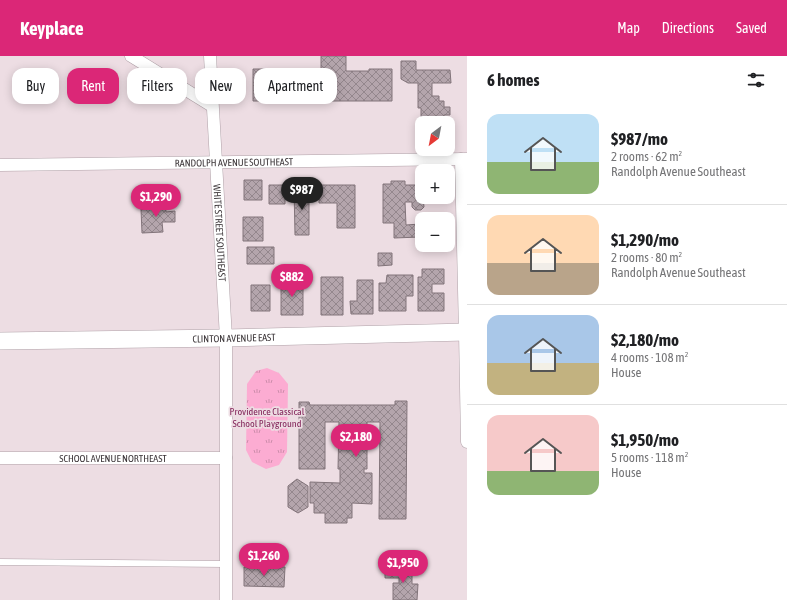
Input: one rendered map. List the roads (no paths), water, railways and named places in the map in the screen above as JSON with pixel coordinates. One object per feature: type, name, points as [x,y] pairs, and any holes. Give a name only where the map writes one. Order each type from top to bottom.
[{"type":"street","points":[[131,56],[212,106]]},
{"type":"street","name":"WHITE STREET SOUTHEAST","points":[[210,56],[226,338],[226,600]]},
{"type":"street","points":[[464,159],[467,442]]},
{"type":"street","name":"RANDOLPH AVENUE SOUTHEAST","points":[[0,165],[464,159]]},
{"type":"street","name":"CLINTON AVENUE EAST","points":[[0,341],[226,338],[466,332]]},
{"type":"street","name":"SCHOOL AVENUE NORTHEAST","points":[[0,458],[226,458]]},
{"type":"lane","points":[[0,562],[226,564]]},
{"type":"park label","name":"Providence Classical School Playground","points":[[267,416]]}]
